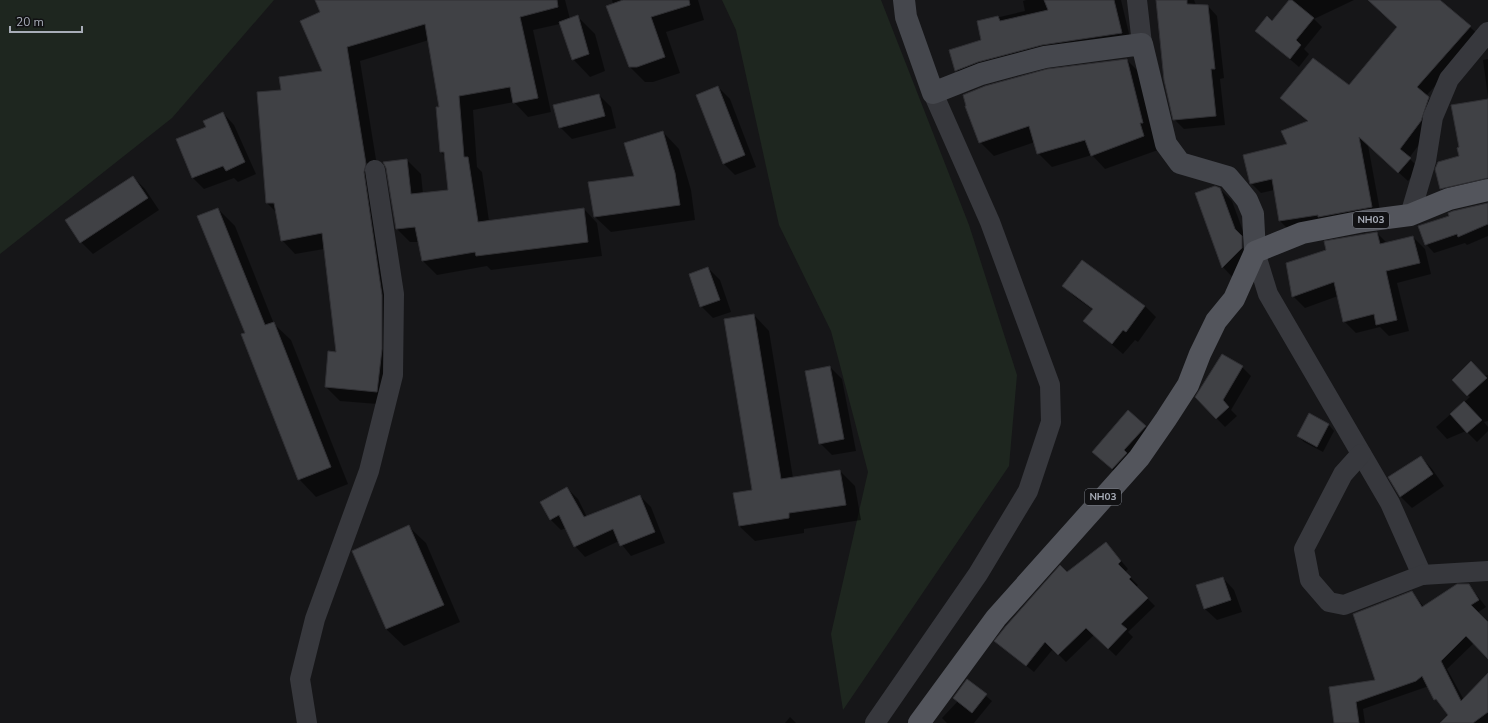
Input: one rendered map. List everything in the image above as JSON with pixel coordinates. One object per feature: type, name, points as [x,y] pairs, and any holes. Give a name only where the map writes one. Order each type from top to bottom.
[{"type":"main road","points":[[904,0],[906,17],[933,93],[981,74],[1045,57],[1142,44],[1166,144],[1180,163],[1228,177],[1239,190],[1247,200],[1253,214],[1255,252]]},
{"type":"main road","name":"NH03","points":[[919,723],[996,618],[1139,458],[1188,385],[1213,328],[1234,299],[1255,252],[1302,233],[1364,221],[1410,215],[1449,199],[1488,190]]},
{"type":"street","points":[[1137,0],[1142,44]]},
{"type":"street","points":[[1410,215],[1426,161],[1433,117],[1449,79],[1488,32]]},
{"type":"street","points":[[876,723],[978,574],[1028,491],[1050,422],[1050,385],[990,222],[933,93]]},
{"type":"street","points":[[307,723],[300,679],[313,627],[368,471],[393,374],[394,294],[374,170]]},
{"type":"street","points":[[1255,252],[1268,294],[1390,504],[1422,575]]},
{"type":"street","points":[[1361,454],[1343,474],[1304,549],[1310,580],[1329,602],[1344,605],[1422,575],[1488,571]]},
{"type":"shaded area","points":[[0,0],[274,0],[172,118],[0,254]]},
{"type":"shaded area","points":[[722,0],[881,0],[969,225],[1017,375],[1009,466],[843,710],[831,634],[868,472],[831,331],[779,225],[736,30]]},
{"type":"building","points":[[315,0],[557,0],[558,7],[520,17],[538,98],[513,103],[510,87],[459,96],[464,157],[468,157],[478,222],[584,208],[588,242],[476,256],[475,252],[422,261],[415,227],[396,229],[386,168],[383,162],[407,159],[411,194],[448,190],[444,152],[440,152],[436,107],[439,107],[425,24],[347,47],[366,164],[364,172],[382,295],[382,349],[377,392],[325,387],[328,351],[336,352],[322,233],[281,241],[274,203],[266,203],[257,92],[281,90],[279,77],[322,71],[300,21],[320,12]]},
{"type":"building","points":[[623,0],[689,0],[690,5],[651,17],[665,57],[637,67],[629,67],[606,6]]},
{"type":"building","points":[[1044,0],[1114,0],[1122,33],[1042,45],[978,62],[955,71],[949,50],[981,40],[977,21],[998,16],[1000,21],[1048,10]]},
{"type":"building","points":[[1156,0],[1187,0],[1187,4],[1208,5],[1215,69],[1211,69],[1216,116],[1173,120],[1164,80]]},
{"type":"building","points":[[1289,0],[1292,0],[1314,18],[1296,40],[1301,45],[1290,59],[1255,31],[1267,16],[1272,21]]},
{"type":"building","points":[[1368,0],[1440,0],[1471,26],[1417,87],[1429,97],[1421,121],[1400,149],[1411,158],[1398,173],[1359,137],[1372,207],[1318,217],[1318,215],[1279,221],[1272,179],[1250,184],[1243,155],[1287,144],[1281,131],[1308,121],[1280,98],[1313,58],[1349,85],[1397,27]]},
{"type":"building","points":[[578,15],[589,54],[572,60],[559,22]]},
{"type":"building","points":[[1127,59],[1143,123],[1140,123],[1144,136],[1091,156],[1085,140],[1037,154],[1029,126],[979,143],[965,106],[963,95],[985,86],[1047,69]]},
{"type":"building","points":[[718,86],[745,155],[723,164],[696,95]]},
{"type":"building","points":[[599,94],[605,116],[559,128],[553,105]]},
{"type":"building","points":[[1488,99],[1488,178],[1440,189],[1435,169],[1438,162],[1459,156],[1457,148],[1459,147],[1451,105]]},
{"type":"building","points":[[223,112],[245,162],[226,171],[223,166],[192,178],[176,139],[206,127],[203,121]]},
{"type":"building","points":[[663,131],[675,173],[680,205],[594,217],[588,182],[634,176],[624,143]]},
{"type":"building","points":[[133,176],[148,198],[80,243],[65,220]]},
{"type":"building","points":[[1215,186],[1220,188],[1235,229],[1242,236],[1242,248],[1222,268],[1195,193]]},
{"type":"building","points":[[1488,203],[1488,224],[1458,237],[1457,234],[1425,245],[1418,226],[1449,216],[1448,213],[1453,211]]},
{"type":"building","points":[[218,208],[265,325],[274,322],[331,467],[298,480],[241,334],[245,333],[197,216]]},
{"type":"building","points":[[1377,232],[1380,244],[1413,236],[1420,263],[1386,271],[1397,320],[1376,325],[1374,314],[1343,322],[1334,282],[1292,297],[1286,263],[1326,250],[1324,241]]},
{"type":"building","points":[[1082,260],[1145,306],[1126,332],[1123,330],[1112,344],[1083,321],[1093,309],[1062,286]]},
{"type":"building","points":[[708,267],[720,300],[700,307],[689,274]]},
{"type":"building","points":[[754,314],[781,479],[840,470],[846,505],[789,513],[789,518],[739,526],[733,493],[752,490],[724,319]]},
{"type":"building","points":[[1222,354],[1243,366],[1223,400],[1229,407],[1216,419],[1195,397]]},
{"type":"building","points":[[1471,361],[1487,378],[1467,396],[1452,380]]},
{"type":"building","points":[[830,366],[844,439],[819,444],[805,371]]},
{"type":"building","points":[[1464,401],[1482,420],[1467,433],[1450,414]]},
{"type":"building","points":[[1128,410],[1146,426],[1124,450],[1127,453],[1112,469],[1092,452]]},
{"type":"building","points":[[1309,413],[1329,424],[1317,447],[1297,436]]},
{"type":"building","points":[[1421,456],[1433,474],[1400,497],[1388,477]]},
{"type":"building","points":[[567,487],[584,517],[640,495],[655,532],[620,546],[613,529],[574,547],[559,515],[550,520],[540,502]]},
{"type":"building","points":[[409,525],[444,605],[386,629],[352,551]]},
{"type":"building","points":[[1106,542],[1121,561],[1118,564],[1131,577],[1129,579],[1148,598],[1121,624],[1127,629],[1108,649],[1086,628],[1058,655],[1045,642],[1026,666],[994,641],[1060,565],[1067,572]]},
{"type":"building","points":[[1223,577],[1231,600],[1204,609],[1196,585]]},
{"type":"building","points":[[1457,584],[1469,584],[1479,600],[1471,605],[1488,622],[1488,659],[1466,636],[1441,661],[1461,701],[1488,673],[1488,712],[1473,723],[1440,723],[1448,715],[1436,699],[1434,700],[1422,676],[1416,681],[1356,702],[1359,723],[1334,723],[1329,687],[1375,680],[1353,614],[1412,591],[1422,607]]},
{"type":"building","points":[[967,679],[987,694],[972,713],[953,698]]}]
